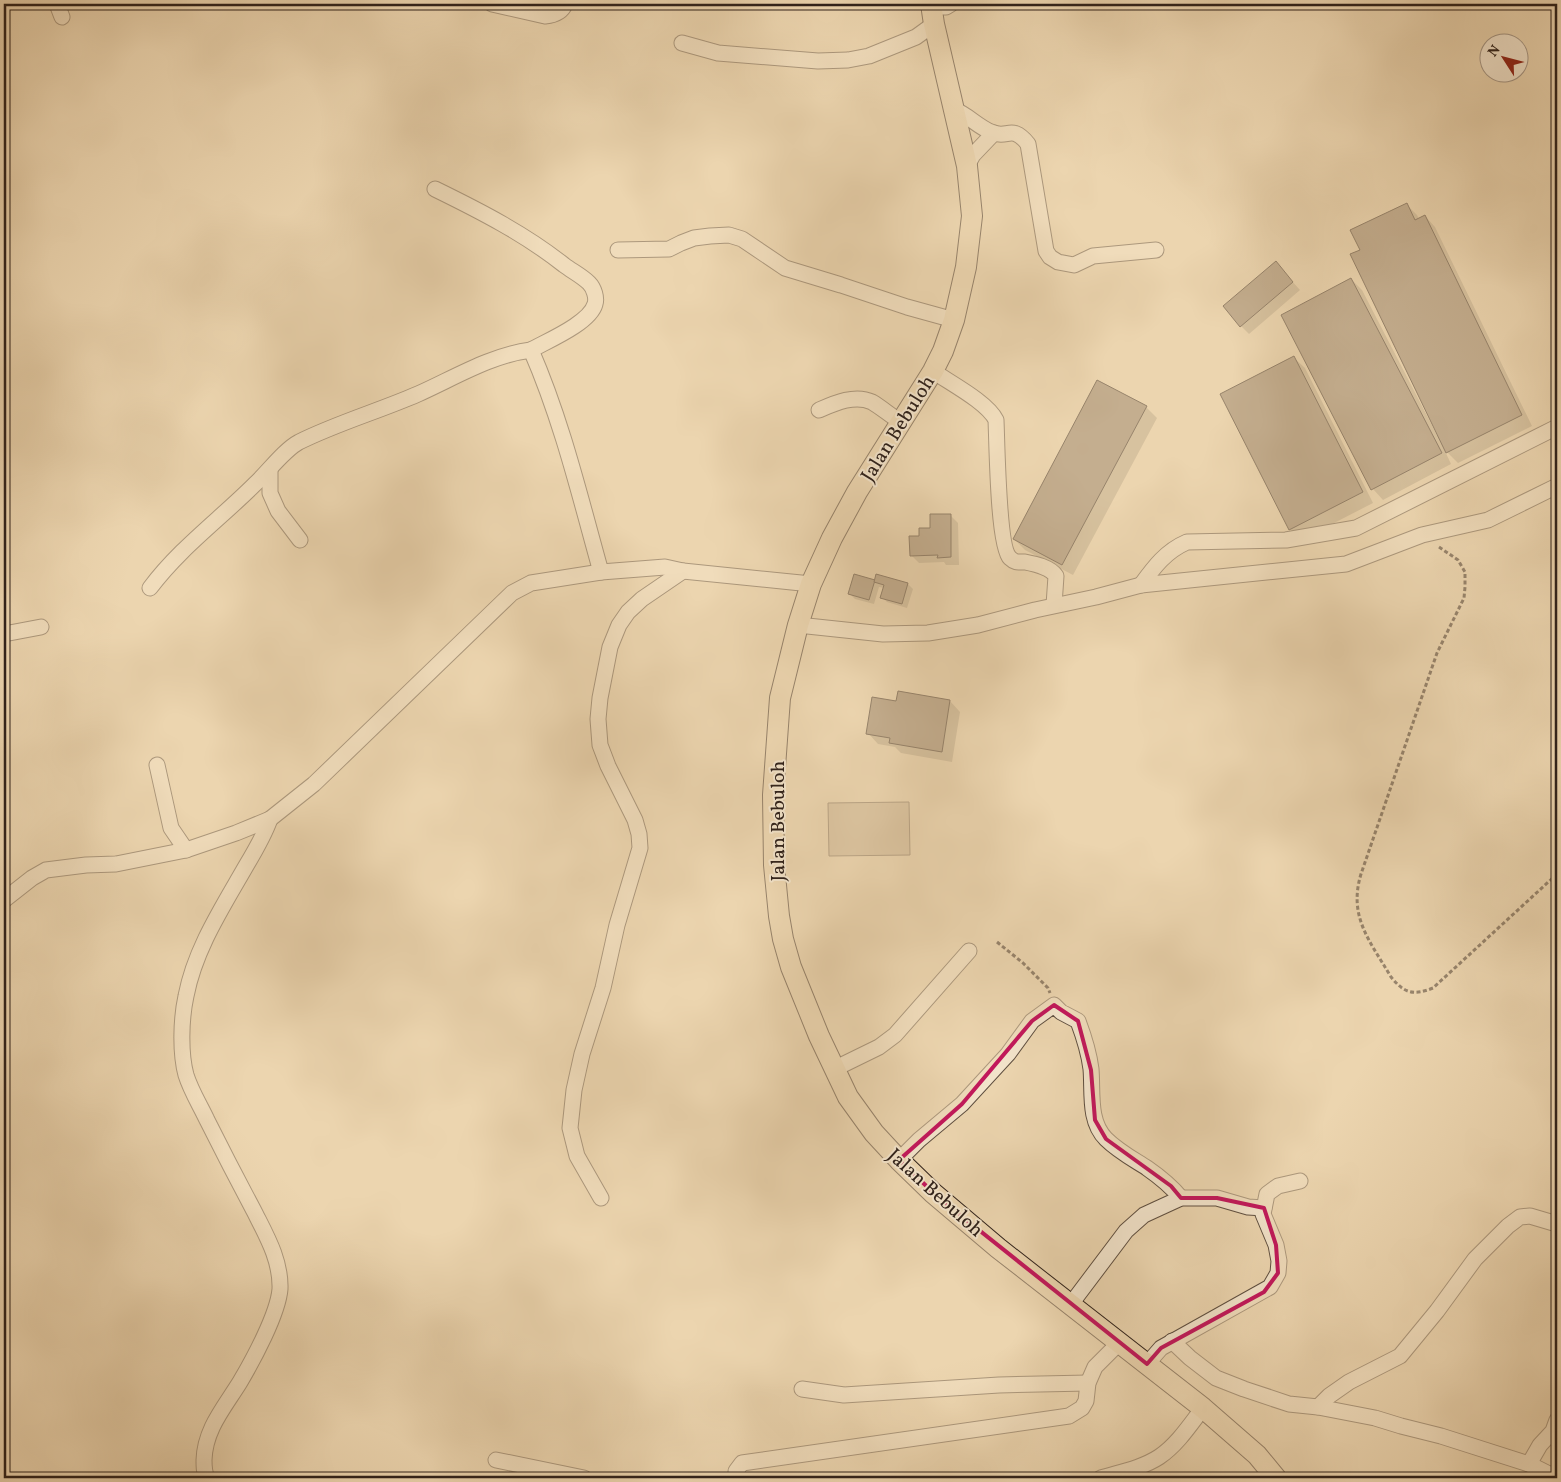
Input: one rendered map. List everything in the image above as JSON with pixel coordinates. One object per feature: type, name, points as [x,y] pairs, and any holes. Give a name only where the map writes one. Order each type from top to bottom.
[{"type":"main road","name":"Jalan Bebuloh","points":[[932,12],[967,166],[972,216],[966,267],[954,320],[943,352],[857,492],[832,538],[811,584],[798,625],[780,698],[773,795],[774,865],[779,916],[791,967],[834,1069],[848,1098],[874,1133],[933,1193],[998,1248],[1203,1408],[1257,1455],[1276,1478]]},
{"type":"street","points":[[492,4],[545,16],[551,16],[562,10],[565,4]]},
{"type":"street","points":[[682,43],[718,53],[818,61],[848,60],[869,56],[916,37],[932,12],[952,4]]},
{"type":"street","points":[[953,109],[963,113],[994,133],[1015,133],[1028,144],[1046,251],[1050,257],[1058,262],[1074,265],[1093,256],[1156,250]]},
{"type":"street","points":[[967,166],[973,156],[994,133]]},
{"type":"street","points":[[150,588],[164,569],[188,545],[270,470],[284,453],[297,443],[417,394],[495,359],[531,350],[577,325],[595,306],[595,294],[590,284],[542,248],[471,207],[435,190]]},
{"type":"street","points":[[618,250],[669,250],[694,238],[729,235],[742,239],[785,268],[954,320]]},
{"type":"street","points":[[531,350],[544,380],[566,446],[601,572]]},
{"type":"street","points":[[933,371],[968,394],[992,413],[996,420],[998,476],[1004,542],[1007,553],[1017,563],[1024,562],[1050,569],[1054,572],[1056,576],[1054,605]]},
{"type":"street","points":[[819,410],[837,402],[858,399],[870,402],[901,422]]},
{"type":"street","points":[[1141,585],[1167,554],[1187,542],[1286,540],[1356,528],[1557,427]]},
{"type":"street","points":[[270,470],[270,494],[278,511],[300,540]]},
{"type":"street","points":[[798,625],[884,634],[928,633],[978,625],[1141,585],[1346,564],[1422,535],[1488,520],[1557,486]]},
{"type":"street","points":[[4,900],[32,878],[46,870],[86,865],[116,864],[186,850],[270,819],[314,784],[512,593],[531,582],[601,572],[665,567],[811,584]]},
{"type":"street","points":[[601,1198],[577,1156],[570,1128],[574,1090],[582,1054],[603,988],[617,925],[640,848],[635,820],[600,745],[598,720],[600,698],[610,647],[619,625],[628,612],[642,599],[683,570]]},
{"type":"street","points":[[4,634],[41,627]]},
{"type":"street","points":[[157,765],[171,828],[186,850]]},
{"type":"street","points":[[207,1478],[204,1472],[205,1450],[208,1437],[216,1417],[253,1359],[274,1311],[280,1289],[278,1266],[272,1245],[230,1167],[186,1075],[182,1028],[186,997],[193,968],[213,922],[262,838],[270,819]]},
{"type":"street","points":[[834,1069],[879,1047],[895,1035],[969,951]]},
{"type":"street","points":[[899,1160],[919,1140],[962,1104],[1008,1054],[1032,1021],[1054,1006],[1078,1021],[1087,1047],[1091,1070],[1092,1106],[1095,1120],[1101,1132],[1106,1139],[1122,1152],[1171,1186],[1181,1198]]},
{"type":"street","points":[[1147,1364],[1161,1348],[1172,1341],[1270,1287],[1278,1273],[1279,1261],[1276,1245],[1263,1214],[1267,1194],[1278,1186],[1300,1181]]},
{"type":"street","points":[[1070,1304],[1132,1226],[1144,1215],[1181,1198],[1217,1198],[1248,1207],[1264,1208]]},
{"type":"street","points":[[1318,1407],[1329,1396],[1349,1382],[1400,1356],[1475,1259],[1508,1226],[1520,1217],[1530,1216],[1557,1224]]},
{"type":"street","points":[[1172,1341],[1216,1378],[1257,1394],[1289,1404],[1318,1407],[1375,1418],[1441,1436],[1529,1464],[1557,1478]]},
{"type":"street","points":[[736,1478],[736,1471],[742,1463],[1069,1416],[1082,1408],[1086,1401],[1088,1383],[1095,1367],[1120,1342]]},
{"type":"street","points":[[802,1389],[844,1396],[999,1385],[1088,1383]]},
{"type":"street","points":[[1102,1478],[1137,1468],[1161,1456],[1178,1440],[1203,1408]]},
{"type":"street","points":[[1529,1464],[1540,1445],[1553,1431],[1557,1420]]},
{"type":"street","points":[[496,1460],[584,1478]]},
{"type":"path","points":[[1422,535],[1458,560],[1465,572],[1464,598],[1437,653],[1360,874],[1356,895],[1359,921],[1391,977],[1398,985],[1404,990],[1411,992],[1425,991],[1433,988],[1557,874]]},
{"type":"path","points":[[997,942],[1023,963],[1048,988],[1054,1006]]},
{"type":"highlighted area","points":[[1054,1005],[1078,1021],[1091,1070],[1095,1120],[1106,1139],[1171,1186],[1181,1198],[1217,1198],[1264,1208],[1276,1245],[1278,1273],[1264,1292],[1161,1348],[1147,1364],[940,1199],[899,1160],[962,1104],[1032,1021]]},
{"type":"shaded area","points":[[909,802],[910,855],[829,856],[828,803]]},
{"type":"building","points":[[1407,203],[1415,220],[1425,215],[1522,415],[1446,453],[1350,254],[1360,250],[1350,230]]},
{"type":"building","points":[[1276,261],[1293,282],[1240,327],[1223,306]]},
{"type":"building","points":[[1351,278],[1442,453],[1371,490],[1281,315]]},
{"type":"building","points":[[1294,356],[1363,492],[1289,530],[1220,394]]},
{"type":"building","points":[[1097,380],[1147,406],[1062,565],[1013,539]]},
{"type":"building","points":[[930,514],[951,514],[951,557],[937,558],[938,555],[910,556],[909,536],[919,536],[919,528],[930,528]]},
{"type":"building","points":[[854,574],[875,580],[869,600],[848,594]]},
{"type":"building","points":[[876,574],[908,583],[902,604],[880,598],[884,585],[874,582]]},
{"type":"building","points":[[898,691],[950,700],[942,752],[889,743],[890,738],[866,734],[872,697],[896,701]]}]
